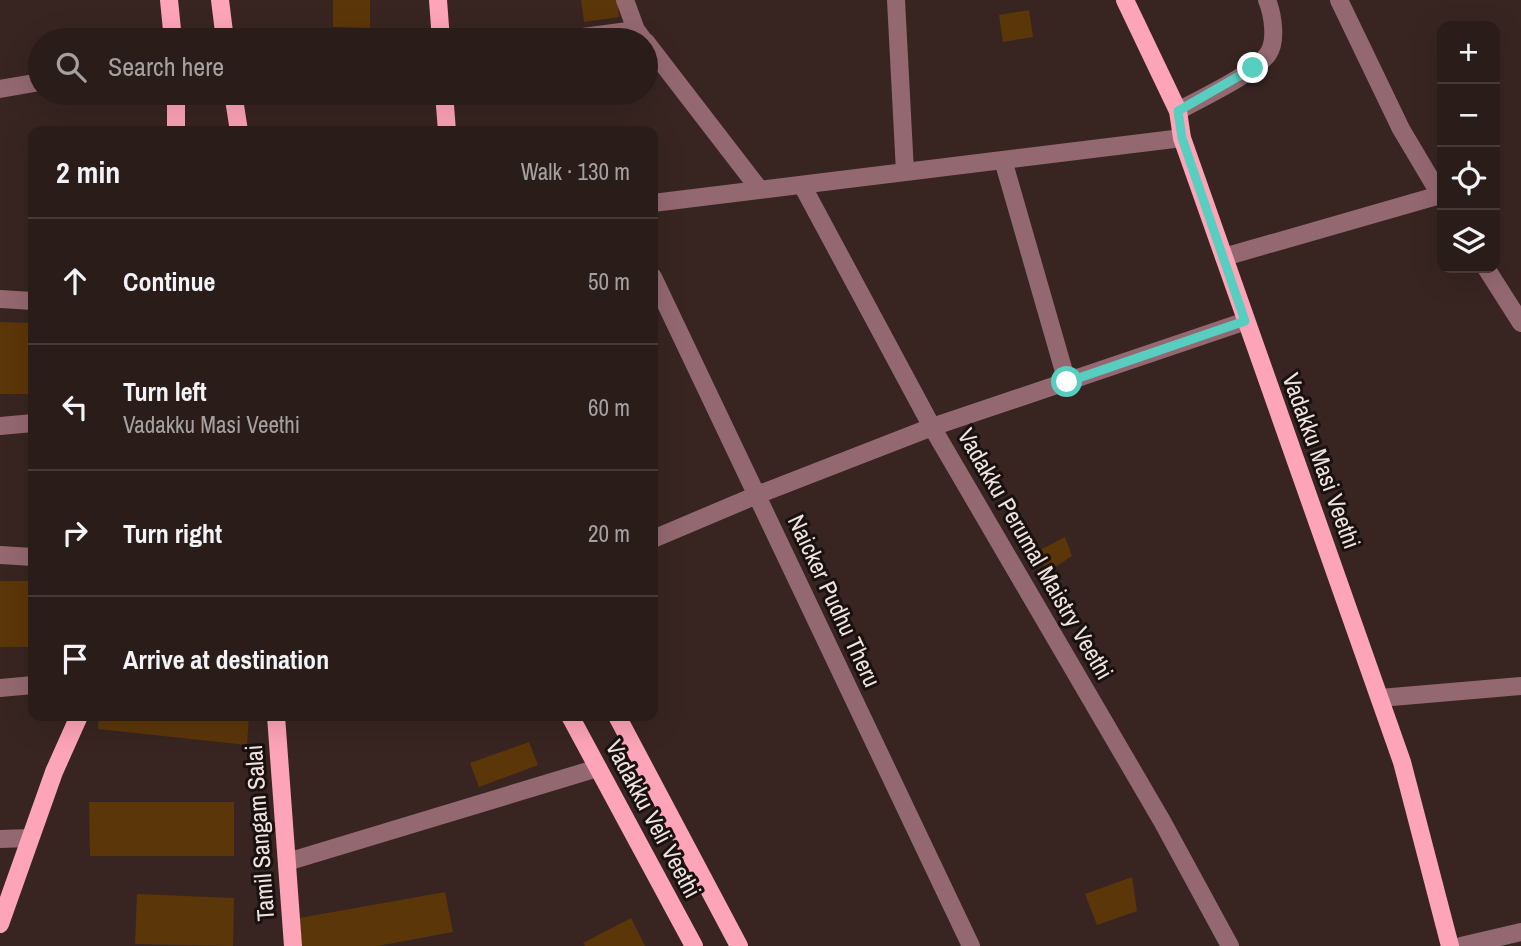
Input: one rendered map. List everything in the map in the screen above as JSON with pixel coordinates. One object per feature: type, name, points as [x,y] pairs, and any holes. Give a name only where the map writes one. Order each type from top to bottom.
[{"type":"main road","points":[[169,0],[172,28]]},
{"type":"main road","points":[[220,0],[224,28]]},
{"type":"main road","points":[[438,0],[440,28]]},
{"type":"main road","name":"Vadakku Masi Veethi","points":[[1125,0],[1178,111],[1182,138],[1402,762],[1450,946]]},
{"type":"main road","points":[[176,105],[176,126]]},
{"type":"main road","points":[[235,105],[238,126]]},
{"type":"main road","points":[[445,105],[447,126]]},
{"type":"main road","points":[[0,924],[54,772],[77,721]]},
{"type":"main road","name":"Tamil Sangam Salai","points":[[276,721],[293,946]]},
{"type":"main road","name":"Vadakku Veli Veethi","points":[[573,721],[694,946]]},
{"type":"main road","name":"Vadakku Veli Veethi","points":[[620,721],[739,946]]},
{"type":"street","points":[[625,0],[638,28]]},
{"type":"street","points":[[896,0],[905,172]]},
{"type":"street","points":[[1178,111],[1253,68],[1269,53],[1273,39],[1267,0]]},
{"type":"street","points":[[1339,0],[1401,129],[1437,189]]},
{"type":"street","points":[[658,59],[760,190]]},
{"type":"street","points":[[0,89],[28,84]]},
{"type":"street","points":[[658,202],[1182,138]]},
{"type":"street","points":[[1003,160],[1067,382]]},
{"type":"street","name":"Vadakku Perumal Maistry Veethi","points":[[802,185],[932,427],[1156,809],[1230,946]]},
{"type":"street","points":[[1224,257],[1437,197]]},
{"type":"street","points":[[1489,273],[1521,323]]},
{"type":"street","name":"Naicker Pudhu Theru","points":[[658,287],[971,946]]},
{"type":"street","points":[[0,299],[28,301]]},
{"type":"street","points":[[658,537],[932,427],[1245,321]]},
{"type":"street","points":[[0,426],[28,423]]},
{"type":"street","points":[[0,555],[28,557]]},
{"type":"street","points":[[0,688],[28,685]]},
{"type":"street","points":[[1380,698],[1521,686]]},
{"type":"street","points":[[287,862],[598,768]]},
{"type":"street","points":[[0,839],[30,838]]},
{"type":"street","points":[[1461,946],[1521,932]]},
{"type":"building","points":[[333,0],[370,0],[370,28],[333,27]]},
{"type":"building","points":[[581,0],[617,0],[619,17],[584,22]]},
{"type":"building","points":[[1029,10],[1033,37],[1003,42],[999,15]]},
{"type":"building","points":[[0,322],[28,323],[28,394],[0,394]]},
{"type":"building","points":[[1065,537],[1072,556],[1046,573],[1038,551]]},
{"type":"building","points":[[0,581],[28,581],[28,647],[0,647]]},
{"type":"building","points":[[99,721],[249,721],[247,745],[98,729]]},
{"type":"building","points":[[529,742],[538,765],[479,787],[470,763]]},
{"type":"building","points":[[89,802],[234,802],[234,856],[90,856]]},
{"type":"building","points":[[1132,877],[1137,911],[1097,925],[1085,894]]},
{"type":"building","points":[[445,892],[453,932],[378,946],[299,946],[294,919]]},
{"type":"building","points":[[137,894],[234,898],[233,946],[135,944]]},
{"type":"building","points":[[631,918],[645,946],[585,946],[583,943]]},
{"type":"route","points":[[1067,382],[1245,321],[1182,138],[1178,111],[1253,68]]}]
